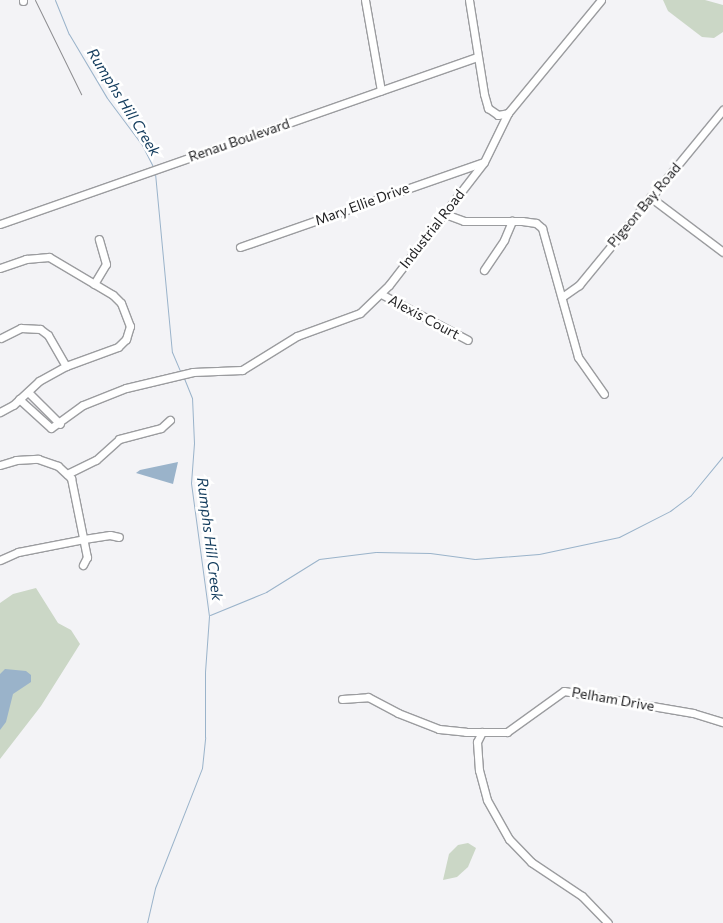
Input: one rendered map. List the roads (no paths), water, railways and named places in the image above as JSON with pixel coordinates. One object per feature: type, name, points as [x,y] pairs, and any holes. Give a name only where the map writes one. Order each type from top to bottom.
[{"type":"street","points":[[365,0],[381,91]]},
{"type":"street","points":[[469,0],[477,57],[488,108],[498,115],[508,113]]},
{"type":"street","name":"Industrial Road","points":[[60,424],[92,402],[126,388],[167,381],[193,372],[242,370],[297,336],[360,313],[381,294],[445,214],[484,162],[508,113],[601,0]]},
{"type":"street","name":"Renau Boulevard","points":[[0,224],[477,57]]},
{"type":"street","name":"Pigeon Bay Road","points":[[562,297],[576,288],[723,110]]},
{"type":"street","name":"Mary Ellie Drive","points":[[240,247],[484,162]]},
{"type":"street","points":[[650,197],[723,252]]},
{"type":"street","points":[[445,214],[464,221],[532,222],[542,228],[578,357],[604,394]]},
{"type":"street","points":[[484,270],[504,240],[512,221]]},
{"type":"street","points":[[94,284],[106,264],[99,239]]},
{"type":"street","points":[[0,268],[26,259],[49,258],[122,303],[130,326],[126,340],[118,347],[66,366],[39,381],[20,399],[0,412]]},
{"type":"street","name":"Alexis Court","points":[[381,294],[468,340]]},
{"type":"street","points":[[1,338],[22,328],[40,329],[48,335],[66,366]]},
{"type":"street","points":[[20,399],[48,428],[60,424],[28,392]]},
{"type":"street","points":[[67,474],[96,460],[119,439],[161,428],[170,420]]},
{"type":"street","points":[[0,465],[16,460],[38,459],[49,461],[67,474],[74,486],[84,538],[87,557],[83,565]]},
{"type":"street","points":[[0,560],[18,552],[84,538],[110,534],[119,537]]},
{"type":"street","name":"Pelham Drive","points":[[342,699],[368,697],[398,713],[439,728],[482,732],[513,729],[564,691],[684,711],[723,722]]},
{"type":"street","points":[[482,732],[477,742],[479,770],[487,800],[506,834],[524,856],[582,896],[608,923]]},
{"type":"water","points":[[178,462],[173,484],[136,473],[140,470]]},
{"type":"water","points":[[5,669],[26,671],[31,675],[31,682],[13,694],[6,722],[0,730],[0,674]]},
{"type":"waterway","name":"Rumphs Hill Creek","points":[[55,0],[69,34],[107,98],[142,145],[153,167]]},
{"type":"waterway","name":"Rumphs Hill Creek","points":[[155,173],[172,352],[181,373]]},
{"type":"waterway","name":"Rumphs Hill Creek","points":[[147,923],[155,888],[202,768],[205,737],[205,672],[209,616],[191,483],[194,443],[192,398],[183,376]]},
{"type":"waterway","points":[[210,615],[266,592],[319,559],[376,552],[430,553],[475,559],[539,554],[619,537],[670,511],[691,495],[723,456]]},
{"type":"railway","points":[[35,0],[81,94]]}]
